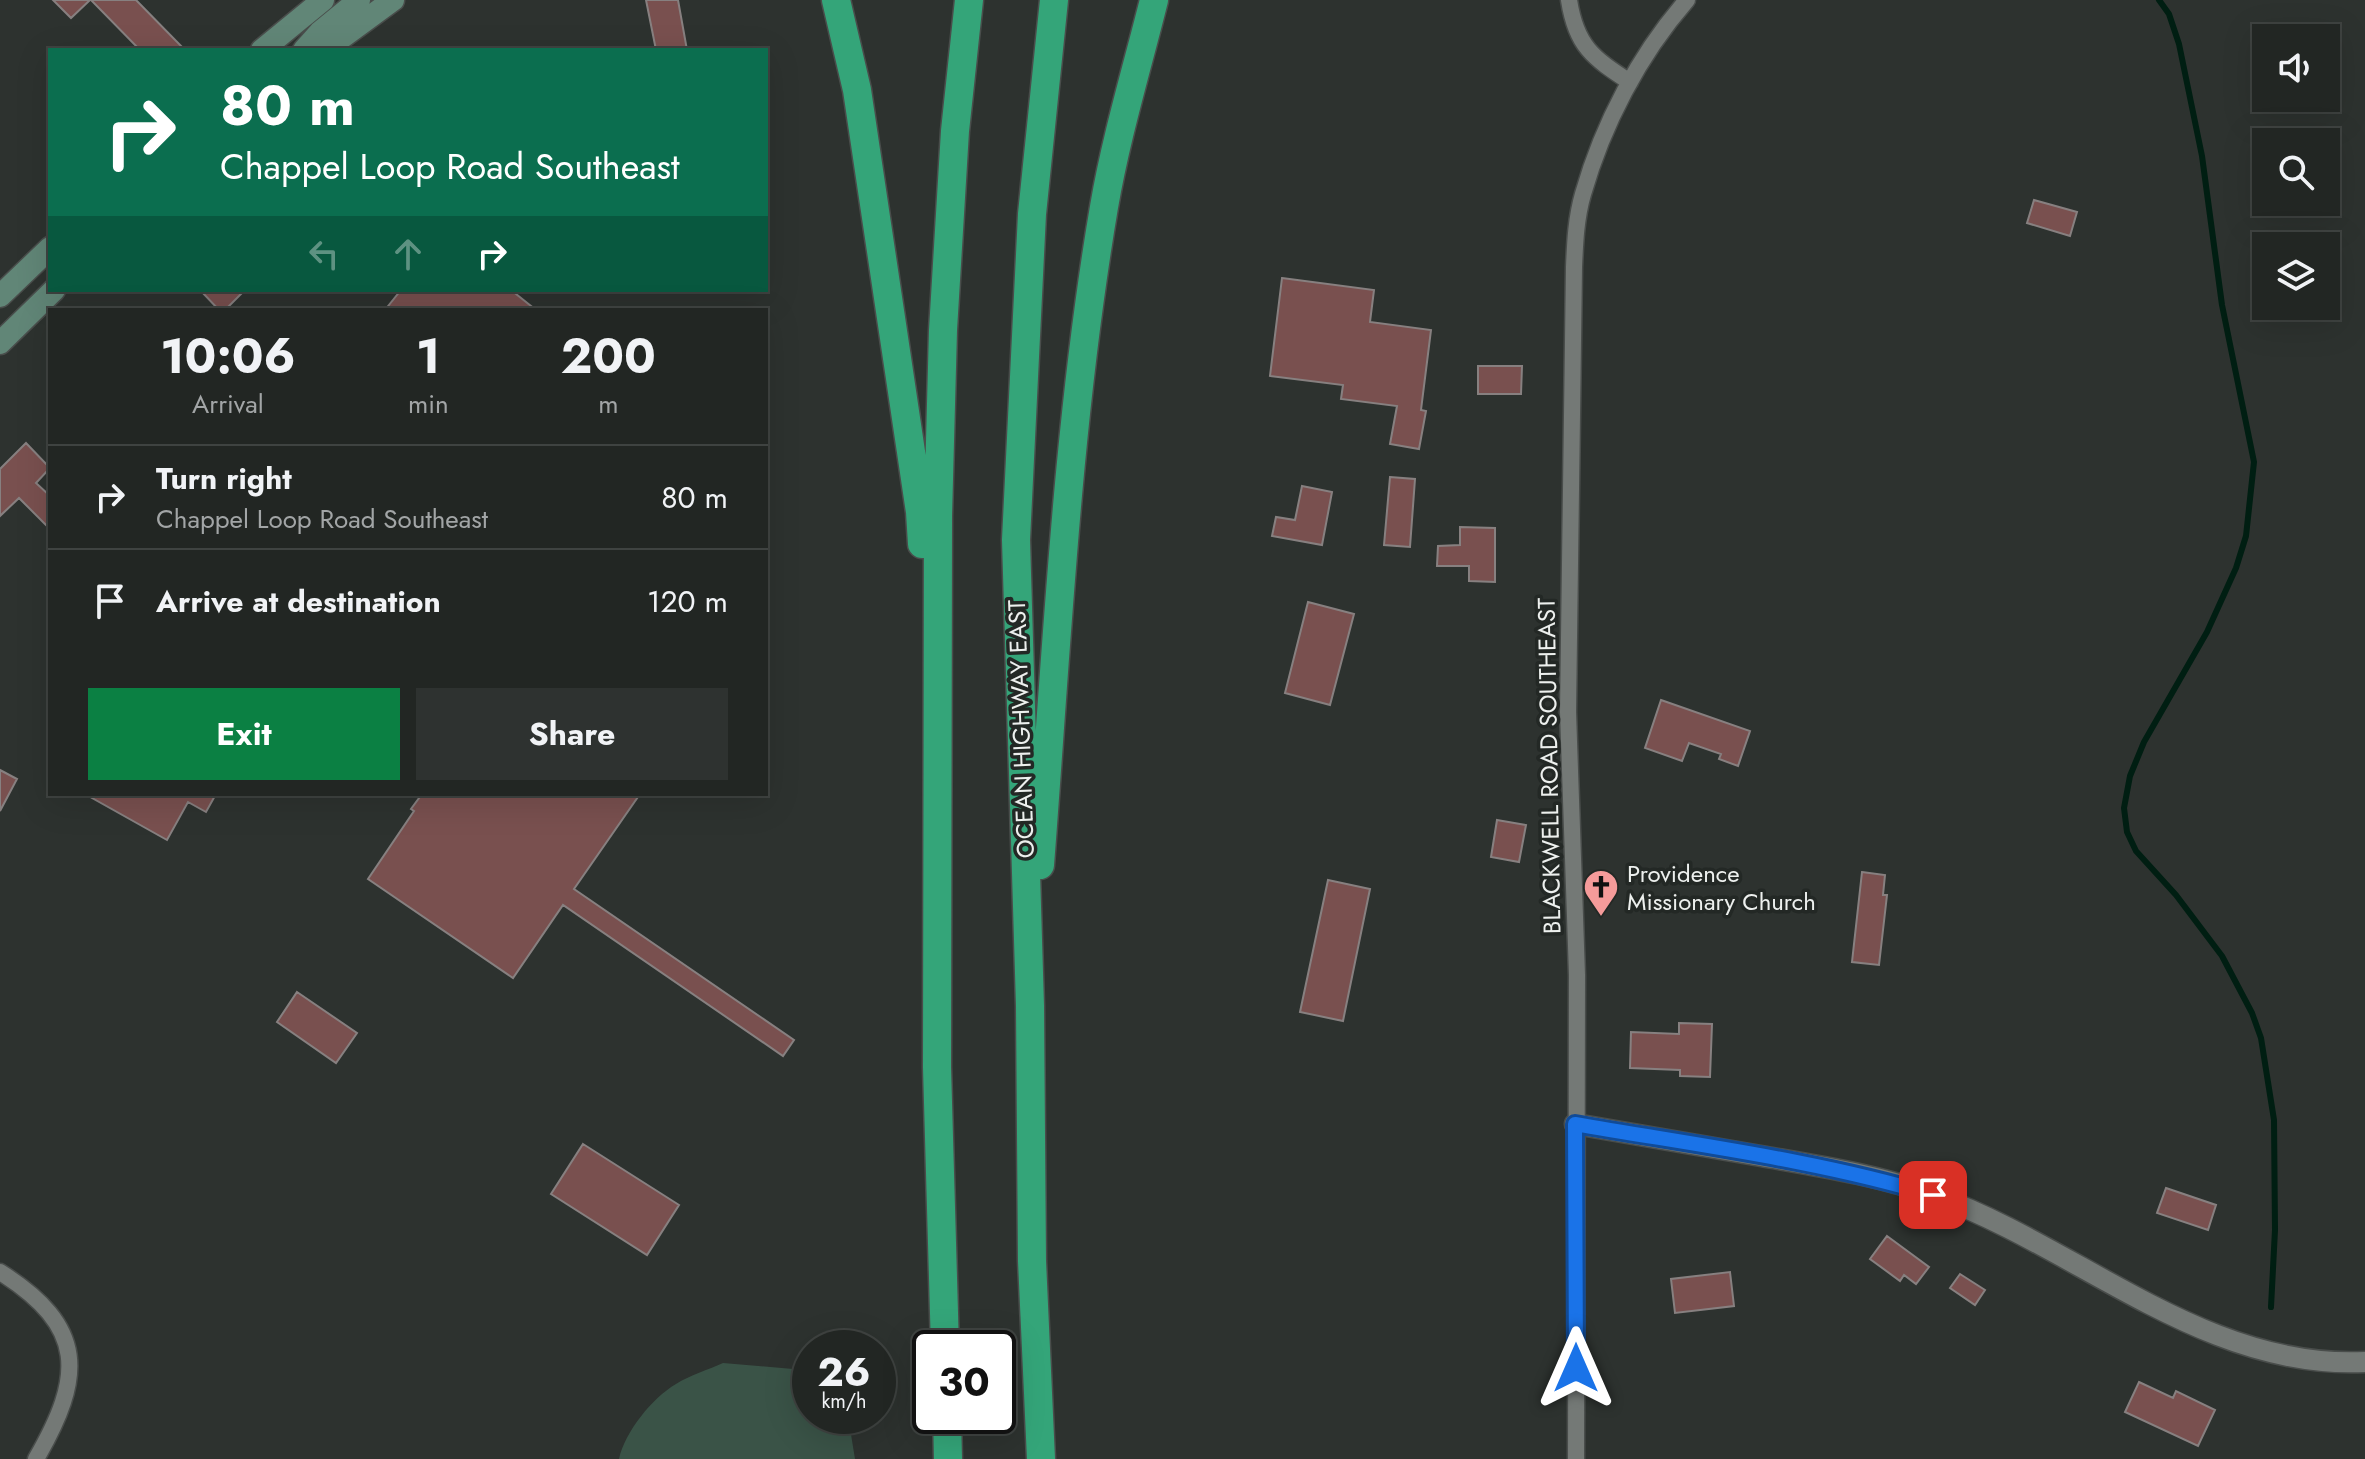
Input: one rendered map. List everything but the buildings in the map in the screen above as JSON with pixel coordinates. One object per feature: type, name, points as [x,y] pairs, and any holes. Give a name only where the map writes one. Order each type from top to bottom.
[{"type":"highway","points":[[836,0],[857,90],[920,512],[937,792]]},
{"type":"highway","points":[[944,1330],[937,1067],[938,516],[943,330],[955,131],[969,0]]},
{"type":"highway","name":"OCEAN HIGHWAY EAST","points":[[1041,1459],[1032,1261],[1030,1006],[1016,540],[1032,214],[1054,0]]},
{"type":"highway","points":[[1030,1006],[1066,523],[1083,346],[1105,203],[1154,0]]},
{"type":"highway","points":[[947,1434],[948,1459]]},
{"type":"main road","points":[[264,48],[323,0]]},
{"type":"main road","points":[[306,48],[359,0]]},
{"type":"main road","points":[[328,48],[393,0]]},
{"type":"main road","points":[[0,296],[48,250]]},
{"type":"main road","points":[[0,343],[52,292]]},
{"type":"street","points":[[1569,0],[1581,40],[1594,59],[1630,82]]},
{"type":"street","name":"BLACKWELL ROAD SOUTHEAST","points":[[1576,1459],[1577,975],[1568,712],[1574,267],[1583,195],[1613,117],[1630,82],[1670,19],[1687,0]]},
{"type":"street","points":[[1575,1124],[1884,1180],[1933,1195],[1983,1216],[2174,1316],[2248,1346],[2310,1360],[2365,1362]]},
{"type":"street","points":[[0,1272],[26,1288],[47,1308],[63,1333],[71,1357],[70,1383],[63,1407],[36,1459]]},
{"type":"green space","points":[[723,1363],[792,1369],[792,1434],[851,1434],[855,1459],[619,1459],[633,1427],[658,1398],[681,1381]]},
{"type":"waterway","points":[[2159,0],[2169,14],[2179,44],[2202,156],[2222,305],[2254,462],[2246,536],[2236,568],[2207,632],[2144,742],[2130,776],[2124,808],[2127,832],[2136,851],[2176,895],[2222,956],[2252,1013],[2261,1038],[2274,1120],[2275,1230],[2271,1307]]},
{"type":"place","name":"Providence Missionary Church","points":[[1601,918]]},
{"type":"route","points":[[1576,1368],[1575,1124],[1810,1165],[1884,1180],[1933,1195]]}]
